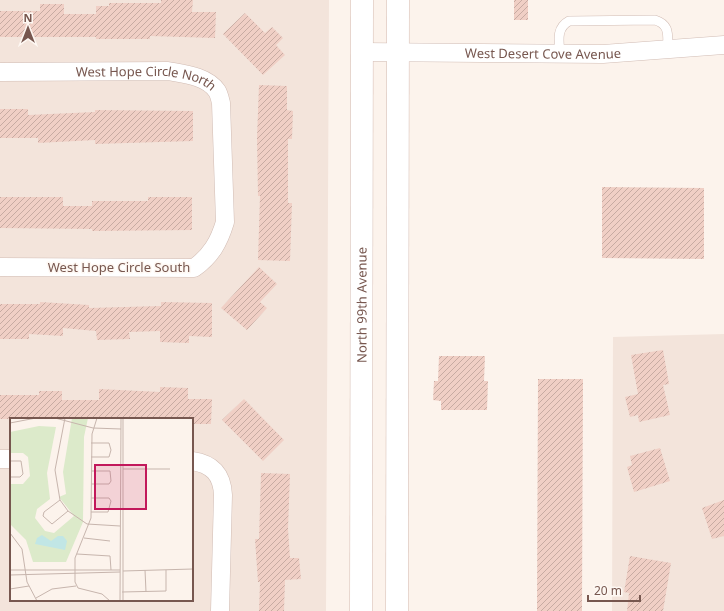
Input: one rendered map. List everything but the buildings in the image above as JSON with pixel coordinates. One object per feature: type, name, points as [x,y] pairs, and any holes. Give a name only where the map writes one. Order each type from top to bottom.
[{"type":"main road","name":"North 99th Avenue","points":[[361,611],[362,0]]},
{"type":"main road","points":[[397,611],[398,0]]},
{"type":"street","name":"West Desert Cove Avenue","points":[[362,52],[603,54],[724,45]]},
{"type":"street","name":"West Hope Circle North","points":[[0,72],[168,71],[190,74],[208,83],[217,91],[221,103],[224,163]]},
{"type":"street","name":"West Hope Circle South","points":[[0,267],[194,268],[206,260],[220,240],[225,222],[224,163]]},
{"type":"street","points":[[193,461],[206,465],[216,472],[222,481],[220,611]]},
{"type":"lane","points":[[560,54],[559,30],[563,24],[569,21],[655,20],[663,23],[666,27],[668,50]]},
{"type":"shaded area","points":[[0,0],[329,0],[326,611],[0,611]]},
{"type":"shaded area","points":[[724,334],[724,611],[612,611],[613,337]]}]
